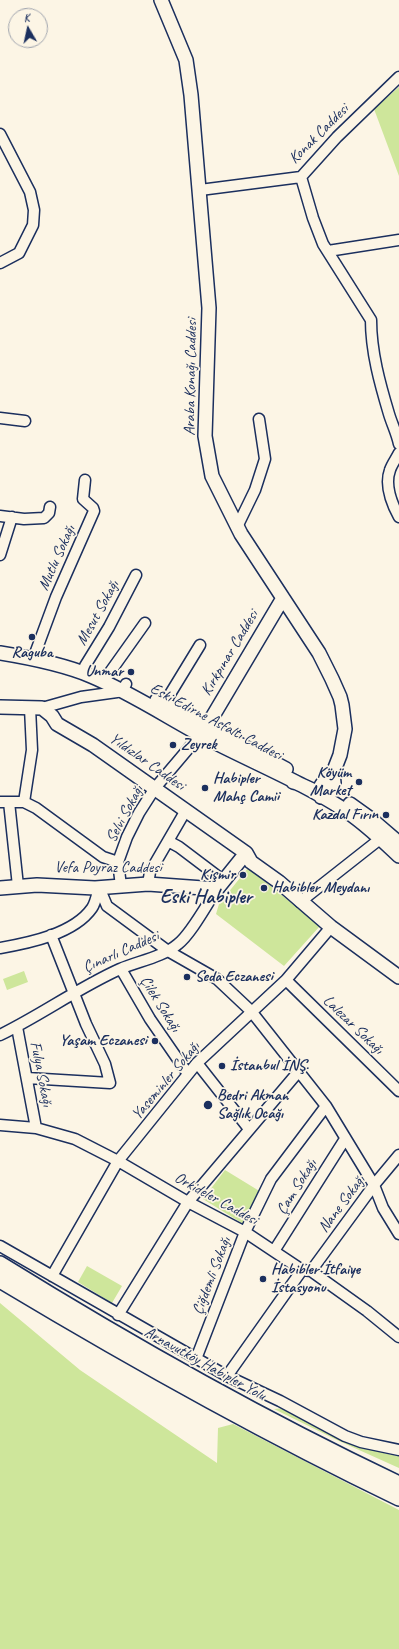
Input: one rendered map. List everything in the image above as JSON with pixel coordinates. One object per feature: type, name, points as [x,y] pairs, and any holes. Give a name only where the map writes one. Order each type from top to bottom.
[{"type":"highway","points":[[0,1254],[51,1289],[83,1316]]},
{"type":"highway","name":"Arnavutköy Habipler Yolu","points":[[0,1264],[83,1316],[250,1409],[330,1451],[399,1484]]},
{"type":"highway","name":"Arnavutköy Habipler Yolu","points":[[0,1280],[102,1341],[227,1411],[399,1498]]},
{"type":"main road","name":"Araba Konağı Caddesi","points":[[161,0],[188,68],[210,308],[205,436],[212,476],[237,526],[326,666],[342,705],[344,729],[340,755],[323,792]]},
{"type":"main road","name":"Kırkpınar Caddesi","points":[[204,730],[283,598]]},
{"type":"main road","name":"Eski Edirne Asfaltı Caddesi","points":[[0,645],[36,652],[85,666],[108,675],[124,687],[371,819],[399,843]]},
{"type":"main road","name":"Eski Edirne Asfaltı Caddesi","points":[[0,653],[37,660],[71,669],[124,687],[164,704],[204,730],[293,782],[297,782],[323,792],[399,856]]},
{"type":"main road","points":[[0,707],[36,708]]},
{"type":"main road","name":"Yıldızlar Caddesi","points":[[36,708],[52,716],[58,724],[94,745],[246,853],[251,862],[278,882],[300,902]]},
{"type":"main road","name":"Çınarlı Caddesi","points":[[220,885],[246,853]]},
{"type":"main road","name":"Vefa Poyraz Caddesi","points":[[0,888],[37,885],[99,887],[148,884],[220,885]]},
{"type":"main road","points":[[300,902],[331,927],[399,977]]},
{"type":"street","name":"Konak Caddesi","points":[[200,190],[301,177],[337,136],[399,77]]},
{"type":"street","points":[[0,134],[30,192],[34,210],[33,225],[20,253],[0,263]]},
{"type":"street","points":[[301,177],[313,218],[328,251],[371,320],[371,331],[377,369],[399,444]]},
{"type":"street","points":[[328,251],[399,240]]},
{"type":"street","points":[[0,418],[25,421]]},
{"type":"street","points":[[237,526],[255,490],[265,459],[258,419]]},
{"type":"street","points":[[399,453],[390,468],[388,482],[391,499],[399,517]]},
{"type":"street","name":"Mutlu Sokağı","points":[[36,652],[56,597],[94,511],[93,508],[83,499],[85,480]]},
{"type":"street","points":[[0,516],[24,519],[44,518],[49,513],[50,506]]},
{"type":"street","points":[[0,555],[12,517]]},
{"type":"street","name":"Mesut Sokağı","points":[[85,666],[109,627],[136,575]]},
{"type":"street","points":[[108,675],[146,623]]},
{"type":"street","points":[[164,704],[200,644]]},
{"type":"street","points":[[24,802],[32,750],[36,708],[124,687]]},
{"type":"street","name":"Selvi Sokağı","points":[[121,886],[118,862],[127,837],[139,813],[155,788],[204,730]]},
{"type":"street","points":[[18,886],[4,802],[24,802],[36,808],[103,857],[118,862]]},
{"type":"street","points":[[148,884],[150,872],[186,810]]},
{"type":"street","points":[[300,902],[380,839]]},
{"type":"street","points":[[168,841],[179,847],[220,885]]},
{"type":"street","name":"Çınarlı Caddesi","points":[[0,1035],[17,1027],[73,992],[121,968],[168,951],[179,944],[220,885]]},
{"type":"street","points":[[99,887],[107,906],[168,951],[217,979],[251,1011],[326,1106],[374,1185],[382,1208],[399,1234]]},
{"type":"street","points":[[0,948],[22,944],[51,935],[75,924],[92,908],[99,887]]},
{"type":"street","name":"Yaseminler Sokağı","points":[[52,1276],[118,1161],[197,1063],[286,980],[331,927]]},
{"type":"street","points":[[27,1078],[110,1084],[105,1064],[73,992],[51,935]]},
{"type":"street","name":"Çilek Sokağı","points":[[121,968],[150,1019],[188,1074]]},
{"type":"street","name":"Lalezar Sokağı","points":[[286,980],[399,1092]]},
{"type":"street","name":"Fulya Sokağı","points":[[17,1027],[36,1128]]},
{"type":"street","points":[[197,1063],[249,1128]]},
{"type":"street","points":[[118,1315],[188,1202],[249,1128],[299,1071]]},
{"type":"street","name":"Çiğdemli Sokağı","points":[[196,1359],[245,1232],[271,1179],[326,1106]]},
{"type":"street","name":"Orkideler Caddesi","points":[[0,1125],[36,1128],[75,1139],[118,1161],[188,1202],[245,1232],[363,1308],[399,1336]]},
{"type":"street","name":"Çam Sokağı","points":[[274,1251],[345,1139]]},
{"type":"street","name":"Nane Sokağı","points":[[227,1376],[306,1271],[399,1155]]},
{"type":"street","points":[[382,1208],[396,1216],[399,1220]]},
{"type":"street","points":[[0,1246],[118,1315],[227,1376],[280,1401],[346,1436],[361,1442],[399,1450]]},
{"type":"green space","points":[[399,87],[399,176],[374,109]]},
{"type":"green space","points":[[248,868],[320,926],[284,966],[216,914],[219,904]]},
{"type":"green space","points":[[24,971],[28,982],[7,990],[3,979]]},
{"type":"green space","points":[[225,1170],[261,1192],[245,1225],[203,1199]]},
{"type":"green space","points":[[87,1266],[122,1286],[112,1303],[78,1282]]},
{"type":"green space","points":[[0,1303],[80,1370],[217,1463],[218,1428],[233,1424],[399,1510],[399,1649],[0,1649]]},
{"type":"green space","points":[[284,1408],[325,1430],[354,1443],[369,1449],[399,1456],[399,1468],[274,1409]]},
{"type":"place","name":"Raguba","points":[[32,637]]},
{"type":"place","name":"Unmar","points":[[131,672]]},
{"type":"place","name":"Zeyrek","points":[[173,745]]},
{"type":"place","name":"Köyüm Market","points":[[359,782]]},
{"type":"place","name":"Habipler Mahç Camii","points":[[205,788]]},
{"type":"place","name":"Kazdal Fırın","points":[[386,815]]},
{"type":"place","name":"Kişmir","points":[[243,875]]},
{"type":"place","name":"Habibler Meydanı","points":[[264,888]]},
{"type":"place","name":"Seda Eczanesi","points":[[187,977]]},
{"type":"place","name":"Yaşam Eczanesi","points":[[155,1041]]},
{"type":"place","name":"İstanbul İNŞ.","points":[[222,1066]]},
{"type":"place","name":"Bedri Akman Sağlık Ocağı","points":[[208,1105]]},
{"type":"place","name":"Habibler İtfaiye İstasyonu","points":[[263,1279]]},
{"type":"district","name":"Eski Habipler","points":[[206,898]]}]
